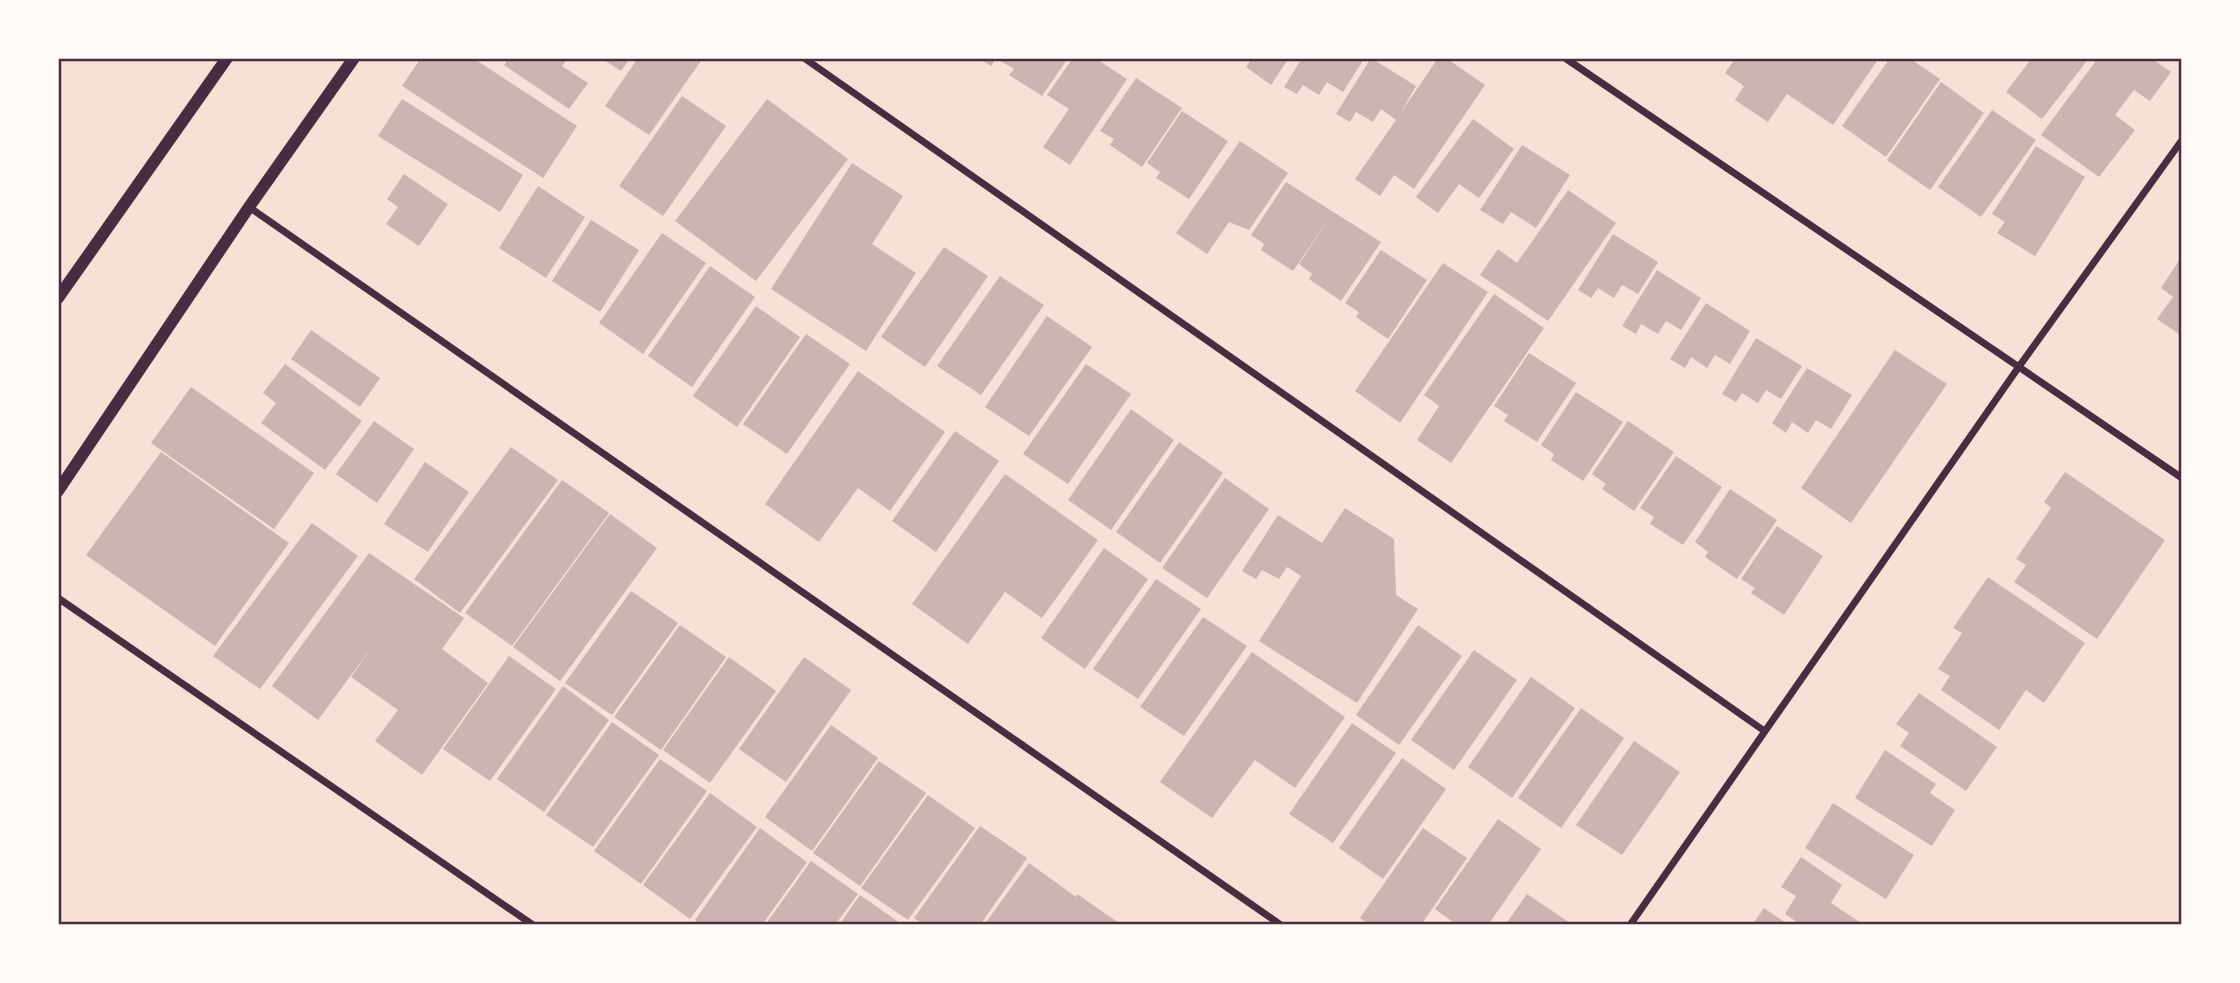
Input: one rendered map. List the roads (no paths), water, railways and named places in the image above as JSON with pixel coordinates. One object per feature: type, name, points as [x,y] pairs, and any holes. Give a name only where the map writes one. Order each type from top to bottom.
[{"type":"street","points":[[58,298],[227,58]]},
{"type":"street","points":[[58,491],[249,207],[354,58]]},
{"type":"street","points":[[804,58],[1763,730]]},
{"type":"street","points":[[1565,58],[2182,478]]},
{"type":"street","points":[[1630,925],[1763,730],[2182,139]]},
{"type":"street","points":[[249,207],[1281,925]]},
{"type":"street","points":[[58,598],[533,925]]}]
